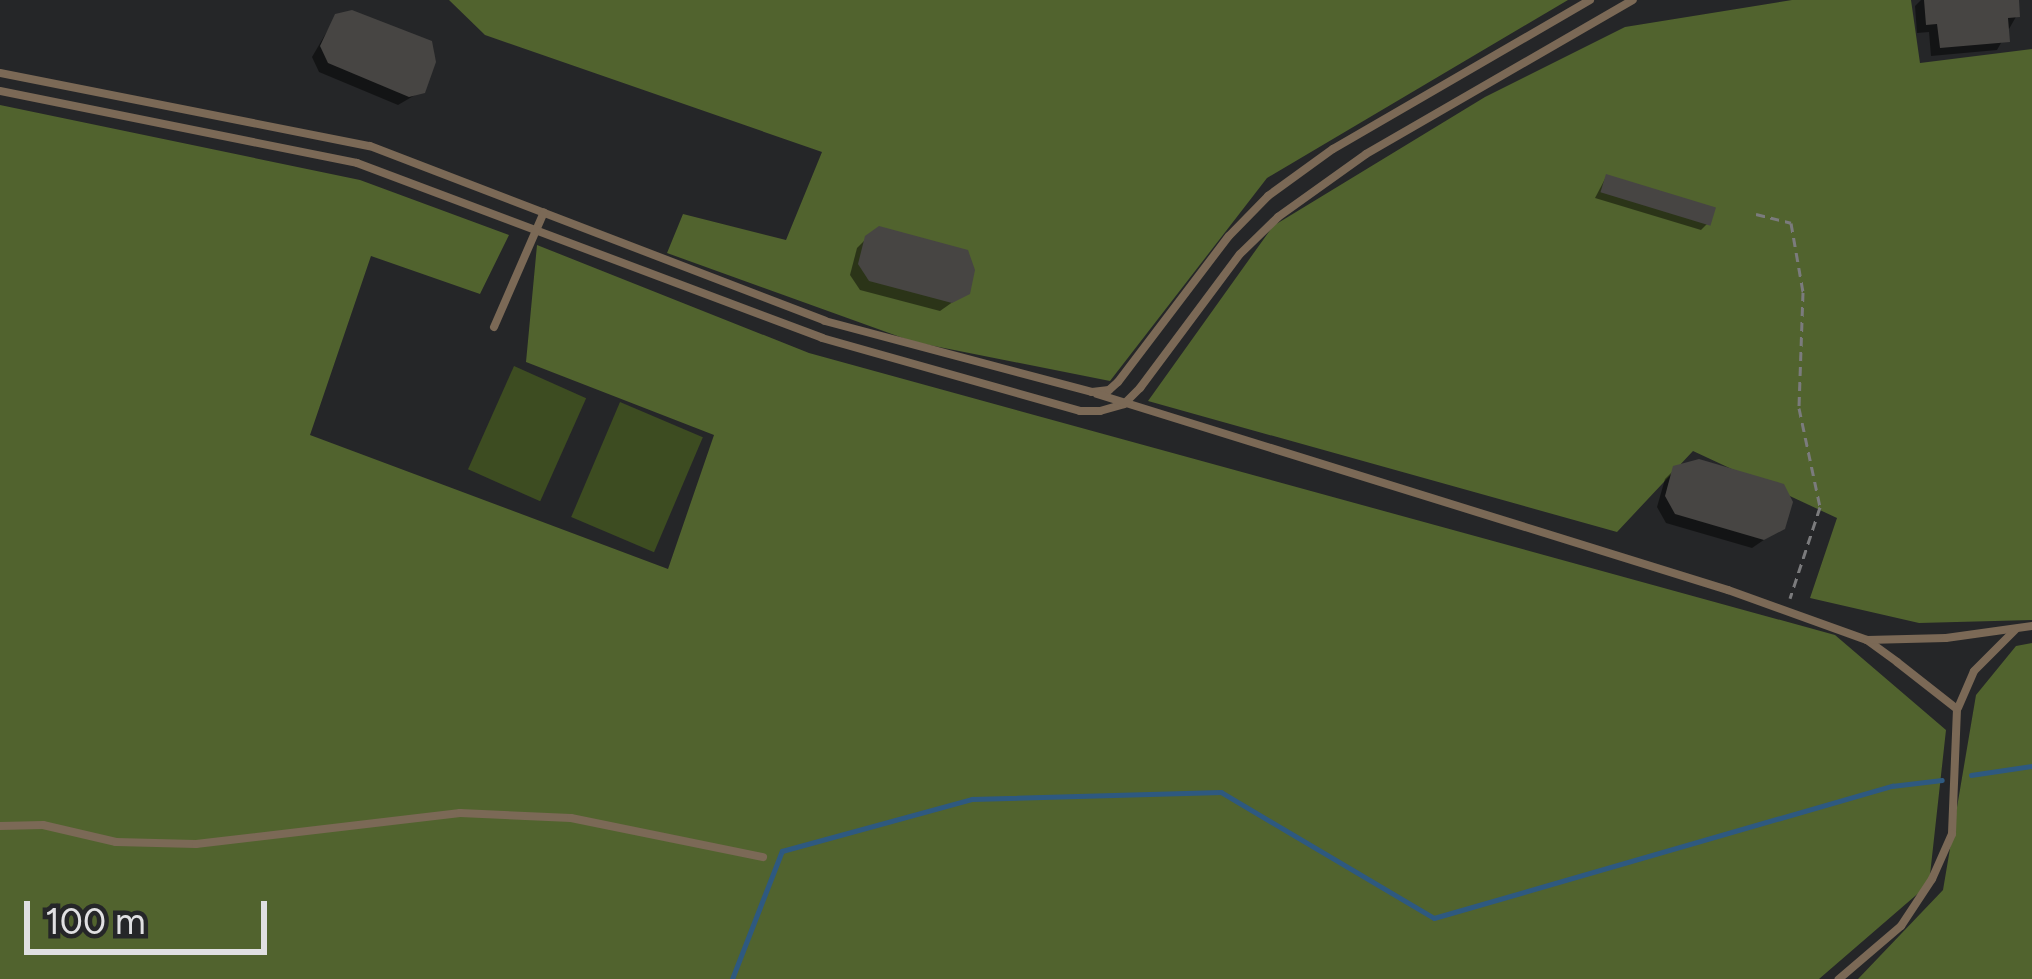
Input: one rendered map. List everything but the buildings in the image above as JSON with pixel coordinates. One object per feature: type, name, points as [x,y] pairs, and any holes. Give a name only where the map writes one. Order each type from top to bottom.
[{"type":"lane","points":[[1092,392],[1109,390],[1118,382],[1229,236],[1268,196],[1333,149],[1590,0]]},
{"type":"lane","points":[[0,91],[357,163],[822,338],[1080,411],[1126,403],[1240,254],[1278,217],[1366,154],[1633,0]]},
{"type":"lane","points":[[0,73],[370,146],[825,321],[1092,392],[1786,611],[1867,640],[1957,709]]},
{"type":"lane","points":[[494,327],[544,212]]},
{"type":"lane","points":[[1867,640],[2032,626]]},
{"type":"lane","points":[[1839,979],[1901,926],[1945,849],[1954,811],[1957,709],[1974,671],[2016,629]]},
{"type":"lane","points":[[0,826],[43,825],[116,842],[196,844],[356,822],[482,814],[571,818],[763,857]]},
{"type":"path","points":[[1756,214],[1791,224],[1797,240],[1803,292],[1799,408],[1820,507],[1786,611]]},
{"type":"green space","points":[[449,0],[1568,0],[1267,178],[1110,381],[914,342],[667,253],[683,214],[786,240],[822,152],[485,35]]},
{"type":"green space","points":[[1792,0],[1911,0],[1920,63],[2032,49],[2032,620],[1919,623],[1810,598],[1837,518],[1693,451],[1617,532],[1148,401],[1273,226],[1485,97],[1625,27]]},
{"type":"green space","points":[[0,105],[360,180],[509,235],[480,294],[371,256],[310,435],[668,569],[714,435],[526,362],[537,245],[809,353],[1835,635],[1946,730],[1929,884],[1819,979],[0,979]]},
{"type":"green space","points":[[514,366],[586,398],[540,501],[468,469]]},
{"type":"green space","points":[[620,402],[703,437],[654,552],[571,517]]},
{"type":"green space","points":[[2032,643],[2032,979],[1858,979],[1943,890],[1976,695],[2016,646]]},
{"type":"waterway","points":[[1971,775],[2032,766]]},
{"type":"waterway","points":[[732,979],[782,851],[972,799],[1221,792],[1434,918],[1892,786],[1942,780]]}]
